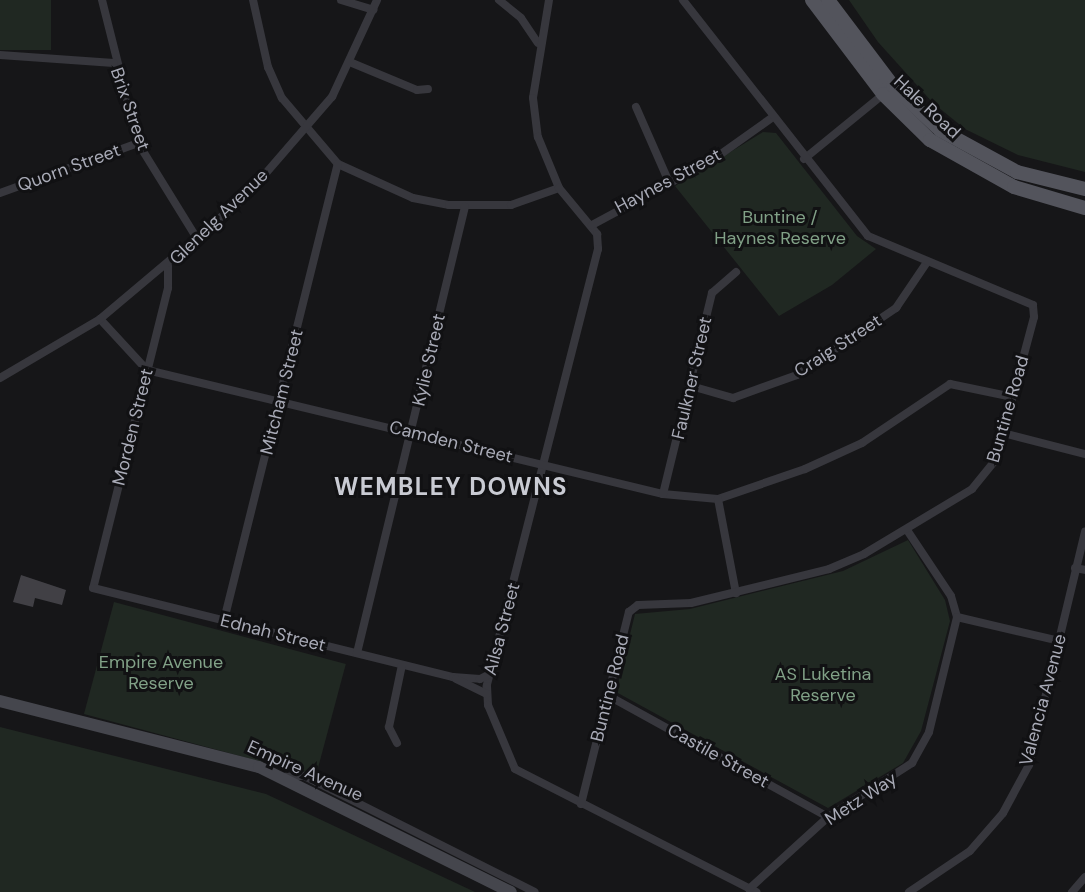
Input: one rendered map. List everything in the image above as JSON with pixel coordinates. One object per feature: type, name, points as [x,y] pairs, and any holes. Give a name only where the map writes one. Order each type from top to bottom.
[{"type":"main road","name":"Hale Road","points":[[812,0],[930,140],[967,166],[1014,187],[1085,208]]},
{"type":"main road","name":"Hale Road","points":[[828,0],[888,90],[973,153],[1017,172],[1085,189]]},
{"type":"main road","name":"Empire Avenue","points":[[0,700],[233,758],[282,777],[511,892]]},
{"type":"main road","name":"Empire Avenue","points":[[0,708],[256,773],[495,892]]},
{"type":"street","name":"Brix Street","points":[[102,0],[114,63],[138,143],[198,240]]},
{"type":"street","points":[[252,0],[268,67],[305,128],[338,164],[413,198],[465,207],[526,202],[560,188]]},
{"type":"street","points":[[341,0],[378,3]]},
{"type":"street","points":[[499,0],[521,18],[538,43]]},
{"type":"street","points":[[549,0],[538,43],[534,119],[543,157],[560,188],[592,225]]},
{"type":"street","name":"Buntine Road","points":[[581,804],[629,612],[638,605],[691,603],[829,568],[907,530],[987,476],[1013,397],[1033,305],[868,236],[804,159],[682,0]]},
{"type":"street","name":"Glenelg Avenue","points":[[0,378],[100,319],[168,266],[248,195],[305,128],[352,63],[378,3]]},
{"type":"street","points":[[0,55],[114,63]]},
{"type":"street","points":[[352,63],[407,87],[428,89]]},
{"type":"street","points":[[804,159],[888,90]]},
{"type":"street","points":[[636,107],[669,182]]},
{"type":"street","name":"Haynes Street","points":[[592,225],[711,161],[773,117]]},
{"type":"street","name":"Quorn Street","points":[[0,193],[138,143]]},
{"type":"street","name":"Mitcham Street","points":[[224,620],[282,399],[338,164]]},
{"type":"street","name":"Kylie Street","points":[[357,653],[465,207]]},
{"type":"street","name":"Ailsa Street","points":[[592,225],[598,249],[542,464],[487,694],[502,746],[515,769],[752,890]]},
{"type":"street","name":"Craig Street","points":[[691,386],[733,398],[797,375],[896,308],[927,262]]},
{"type":"street","name":"Morden Street","points":[[93,588],[147,370],[168,266]]},
{"type":"street","name":"Faulkner Street","points":[[663,494],[712,292],[736,272]]},
{"type":"street","points":[[100,319],[147,370]]},
{"type":"street","name":"Camden Street","points":[[147,370],[282,399],[663,494],[718,499],[805,470],[862,443],[938,387],[969,386],[1013,397]]},
{"type":"street","points":[[1003,433],[1085,454]]},
{"type":"street","points":[[718,499],[736,593]]},
{"type":"street","points":[[907,530],[951,597],[957,617],[1059,641]]},
{"type":"street","name":"Valencia Avenue","points":[[909,892],[970,851],[1004,813],[1029,765],[1085,532]]},
{"type":"street","points":[[1076,568],[1085,570]]},
{"type":"street","name":"Ednah Street","points":[[93,588],[453,677],[480,679],[490,674]]},
{"type":"street","name":"Metz Way","points":[[752,890],[828,817],[912,763],[929,732],[957,617]]},
{"type":"street","points":[[397,743],[389,727],[402,665]]},
{"type":"street","name":"Ednah Street","points":[[453,677],[487,694]]},
{"type":"street","name":"Castile Street","points":[[607,695],[828,817]]},
{"type":"street","points":[[282,777],[304,776],[535,892]]},
{"type":"street","points":[[1072,892],[1085,877]]},
{"type":"green space","points":[[0,0],[51,0],[51,50],[0,50]]},
{"type":"green space","points":[[849,0],[1085,0],[1085,172],[1018,155],[965,129],[933,103],[878,42]]},
{"type":"green space","name":"Buntine / Haynes Reserve","points":[[763,132],[776,133],[857,236],[876,249],[832,285],[779,316],[675,186]]},
{"type":"green space","name":"AS Luketina Reserve","points":[[908,540],[945,600],[950,621],[921,731],[903,763],[828,808],[616,692],[635,614],[690,609],[843,571]]},
{"type":"green space","name":"Empire Avenue Reserve","points":[[114,602],[346,664],[316,776],[84,714]]},
{"type":"green space","points":[[0,727],[266,794],[475,892],[0,892]]},
{"type":"building","points":[[21,575],[66,590],[62,605],[35,598],[33,607],[13,602]]},
{"type":"district","name":"WEMBLEY DOWNS","points":[[451,487]]}]
